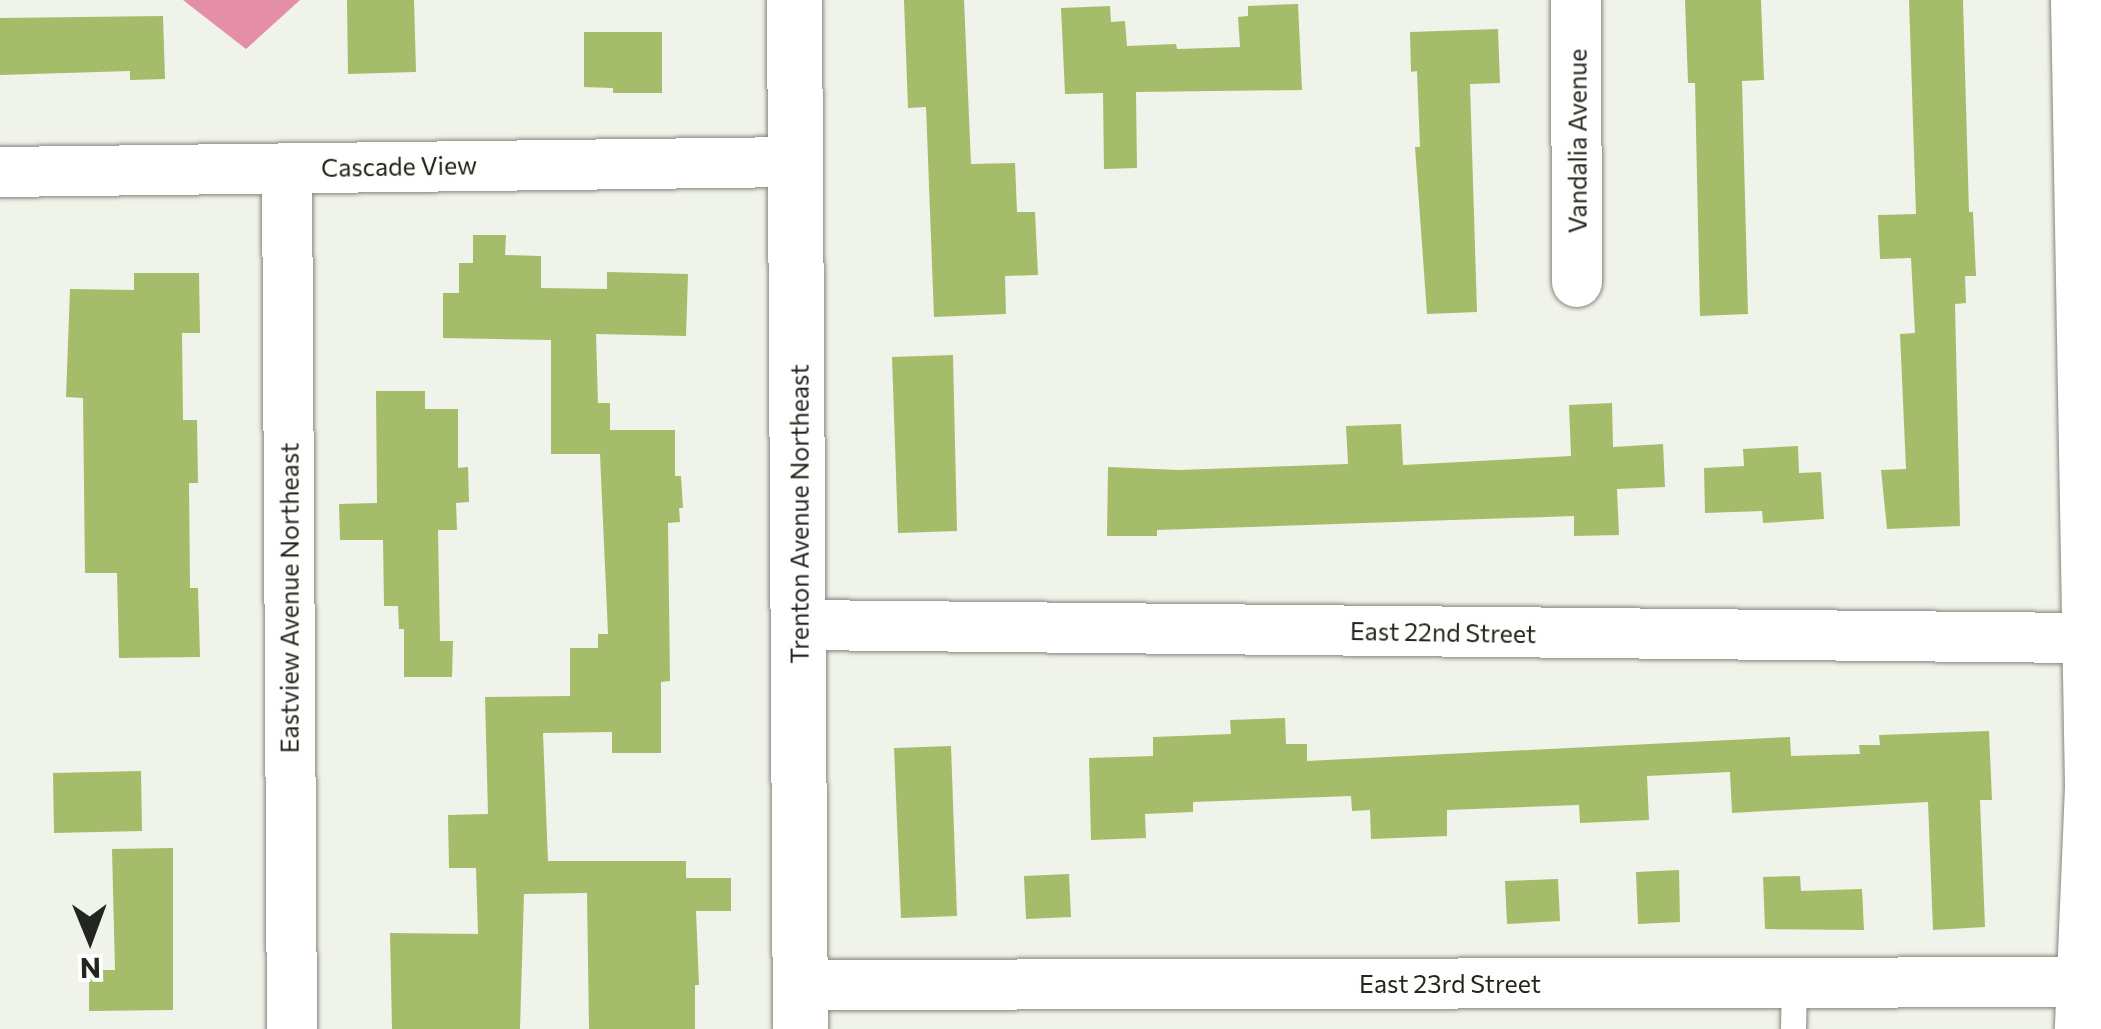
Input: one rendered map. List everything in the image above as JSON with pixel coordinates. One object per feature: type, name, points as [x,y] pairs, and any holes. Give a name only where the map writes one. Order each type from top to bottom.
[{"type":"main road","name":"Trenton Avenue Northeast","points":[[794,0],[798,162],[800,1007]]},
{"type":"street","name":"Vandalia Avenue","points":[[1576,0],[1578,282]]},
{"type":"street","points":[[2076,0],[2090,787],[2087,997]]},
{"type":"street","name":"Cascade View","points":[[0,172],[798,162]]},
{"type":"street","name":"Eastview Avenue Northeast","points":[[287,168],[292,1029]]},
{"type":"street","name":"East 22nd Street","points":[[799,625],[2087,638]]},
{"type":"street","name":"East 23rd Street","points":[[800,1007],[1793,1006],[2087,997]]},
{"type":"shaded area","points":[[183,0],[300,0],[246,49]]},
{"type":"building","points":[[347,0],[414,0],[416,72],[348,74]]},
{"type":"building","points":[[904,0],[964,0],[971,164],[1015,163],[1017,212],[1035,212],[1038,275],[1005,276],[1006,314],[934,317],[926,107],[908,108]]},
{"type":"building","points":[[1685,0],[1761,0],[1764,80],[1742,81],[1748,314],[1700,316],[1695,83],[1688,83]]},
{"type":"building","points":[[1909,0],[1963,0],[1969,212],[1973,212],[1976,276],[1965,276],[1966,303],[1955,304],[1960,526],[1887,529],[1881,470],[1906,469],[1900,334],[1915,333],[1911,258],[1880,259],[1878,215],[1916,214]]},
{"type":"building","points":[[1298,4],[1302,90],[1136,92],[1137,168],[1104,169],[1103,93],[1065,94],[1061,8],[1110,6],[1111,22],[1125,21],[1127,46],[1176,44],[1177,49],[1240,47],[1238,17],[1248,16],[1248,6]]},
{"type":"building","points":[[163,16],[165,79],[130,80],[130,71],[0,75],[0,18]]},
{"type":"building","points":[[1498,29],[1500,83],[1470,84],[1477,312],[1427,314],[1415,147],[1420,147],[1417,71],[1411,72],[1410,32]]},
{"type":"building","points":[[584,32],[662,32],[662,93],[613,93],[613,88],[584,87]]},
{"type":"building","points":[[473,235],[506,235],[505,255],[541,256],[541,288],[607,289],[607,272],[688,274],[686,336],[596,334],[598,403],[610,403],[610,430],[675,430],[675,476],[681,476],[683,508],[679,508],[680,522],[668,523],[670,681],[661,682],[661,753],[612,753],[612,732],[543,733],[548,861],[686,861],[686,878],[731,878],[731,911],[696,911],[699,985],[695,985],[695,1029],[589,1029],[587,893],[524,894],[520,1029],[392,1029],[390,933],[478,934],[476,868],[449,868],[448,815],[488,814],[485,697],[570,696],[570,648],[598,648],[598,634],[608,634],[600,454],[551,454],[551,340],[443,338],[443,293],[459,293],[459,263],[473,263]]},
{"type":"building","points":[[134,273],[199,273],[200,333],[182,333],[183,420],[197,420],[198,483],[189,483],[190,588],[198,588],[200,657],[119,658],[117,573],[85,573],[83,398],[66,397],[70,289],[134,290]]},
{"type":"building","points":[[953,355],[957,531],[898,533],[892,357]]},
{"type":"building","points":[[376,391],[425,391],[425,409],[458,409],[458,468],[468,467],[469,502],[456,503],[457,530],[438,530],[440,641],[453,641],[452,677],[404,677],[404,629],[399,629],[398,606],[384,606],[383,540],[340,540],[339,504],[377,503]]},
{"type":"building","points":[[1612,403],[1613,447],[1663,444],[1665,487],[1617,489],[1619,535],[1574,536],[1574,516],[1157,530],[1157,536],[1107,536],[1108,467],[1179,470],[1348,464],[1346,426],[1401,424],[1403,465],[1571,456],[1569,405]]},
{"type":"building","points":[[1798,446],[1799,473],[1821,472],[1824,519],[1763,523],[1762,511],[1705,513],[1704,468],[1744,466],[1743,449]]},
{"type":"building","points":[[1285,718],[1286,744],[1307,744],[1307,761],[1790,737],[1791,756],[1860,754],[1859,745],[1880,745],[1879,735],[1989,731],[1992,800],[1980,800],[1985,927],[1933,930],[1928,802],[1732,813],[1730,772],[1647,776],[1649,820],[1580,823],[1579,805],[1447,810],[1447,836],[1371,839],[1370,810],[1352,811],[1351,796],[1193,802],[1193,812],[1145,814],[1146,838],[1091,840],[1089,758],[1153,756],[1153,737],[1231,734],[1230,720]]},
{"type":"building","points":[[951,746],[957,916],[901,918],[894,748]]},
{"type":"building","points":[[141,771],[142,831],[54,833],[53,773]]},
{"type":"building","points":[[173,848],[173,1010],[89,1011],[89,970],[115,970],[112,849]]},
{"type":"building","points":[[1679,870],[1680,922],[1638,924],[1636,872]]},
{"type":"building","points":[[1069,874],[1071,917],[1026,919],[1024,876]]},
{"type":"building","points":[[1800,876],[1801,891],[1862,889],[1864,930],[1765,929],[1763,877]]},
{"type":"building","points":[[1558,879],[1560,921],[1507,924],[1505,881]]}]
